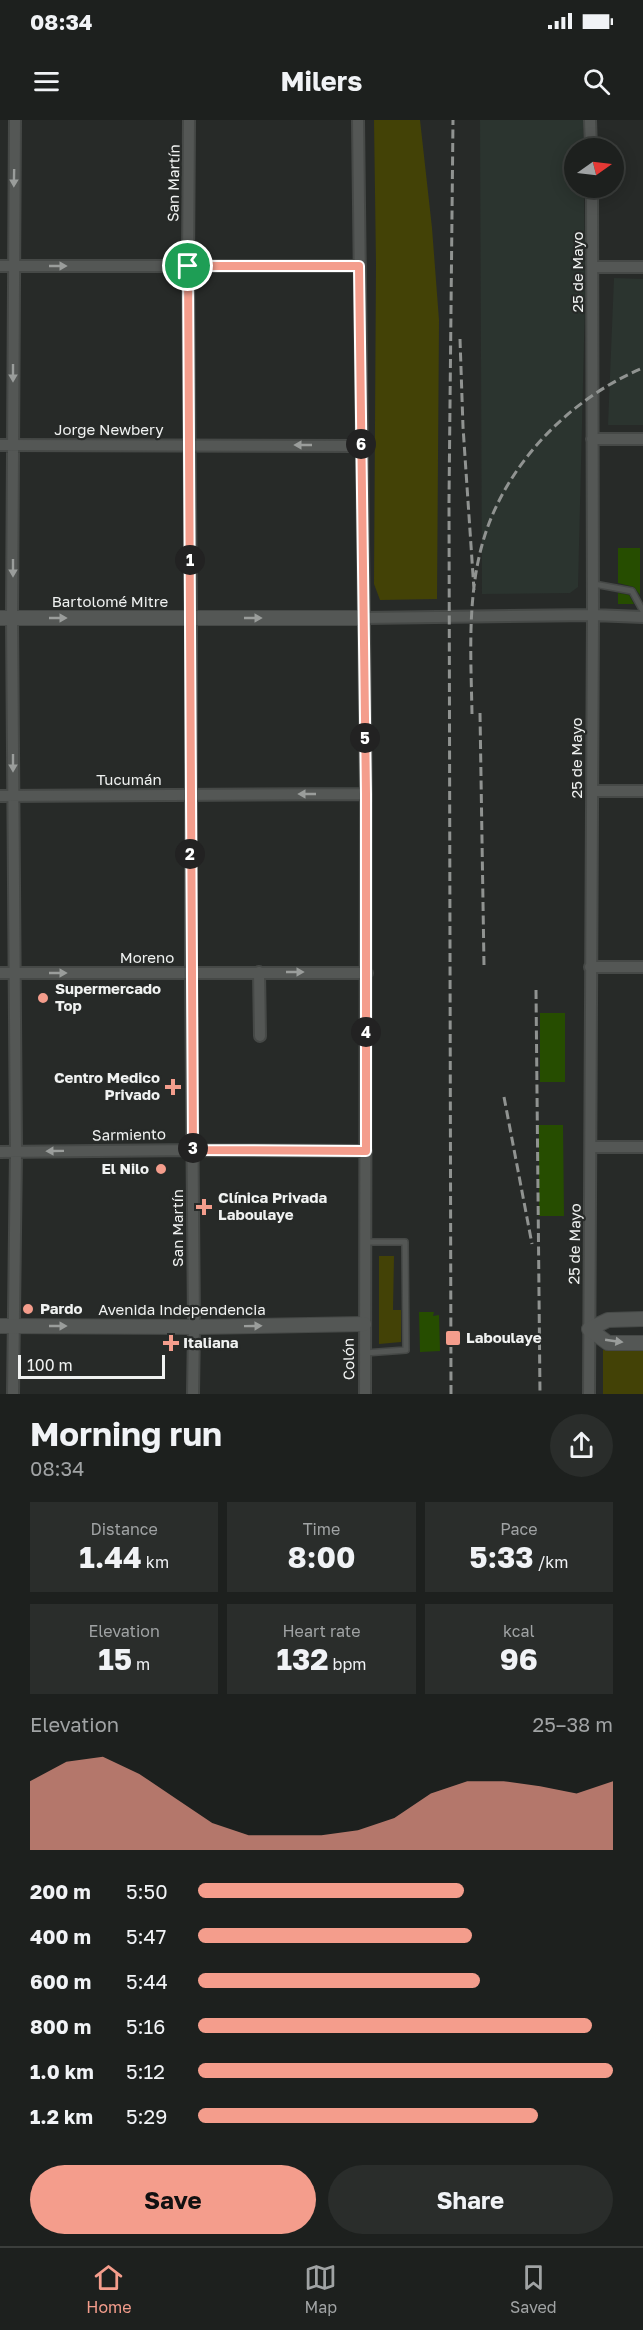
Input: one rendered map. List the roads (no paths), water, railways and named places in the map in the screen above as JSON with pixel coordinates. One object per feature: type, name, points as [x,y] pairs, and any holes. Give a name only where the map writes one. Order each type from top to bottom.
[{"type":"main road","name":"Bartolomé Mitre","points":[[6,618],[364,618]]},
{"type":"main road","points":[[643,1319],[608,1320],[589,1329],[609,1343],[643,1343]]},
{"type":"main road","name":"Avenida Independencia","points":[[7,1326],[194,1327],[364,1324]]},
{"type":"street","points":[[13,1394],[7,1326],[16,1152],[14,796],[6,618],[13,445],[15,120]]},
{"type":"street","name":"San Martín","points":[[189,120],[193,1394]]},
{"type":"street","name":"Colón","points":[[358,120],[367,973],[365,1394]]},
{"type":"street","points":[[590,120],[591,138]]},
{"type":"street","name":"25 de Mayo","points":[[589,1394],[593,615],[592,198]]},
{"type":"street","points":[[0,266],[359,266]]},
{"type":"street","points":[[593,267],[643,267]]},
{"type":"street","points":[[592,439],[643,439]]},
{"type":"street","name":"Jorge Newbery","points":[[0,444],[361,446]]},
{"type":"street","points":[[364,618],[593,615],[643,617]]},
{"type":"street","points":[[592,791],[643,791]]},
{"type":"street","name":"Tucumán","points":[[0,796],[366,794]]},
{"type":"street","points":[[590,967],[643,967]]},
{"type":"street","points":[[259,972],[260,1036]]},
{"type":"street","name":"Moreno","points":[[0,973],[367,973]]},
{"type":"street","points":[[591,1147],[643,1147]]},
{"type":"street","name":"Sarmiento","points":[[0,1152],[366,1151]]},
{"type":"lane","points":[[592,584],[632,591],[643,610]]},
{"type":"lane","points":[[365,1353],[406,1350],[405,1242],[366,1242]]},
{"type":"railway","points":[[451,1394],[449,500],[453,120]]},
{"type":"railway","points":[[460,339],[463,427],[474,590]]},
{"type":"railway","points":[[472,714],[471,630],[477,566],[492,516],[505,489],[522,463],[565,417],[615,381],[643,368]]},
{"type":"railway","points":[[480,713],[484,966]]},
{"type":"railway","points":[[536,990],[540,1394]]},
{"type":"railway","points":[[504,1097],[532,1244]]},
{"type":"place","name":"Supermercado Top","points":[[43,998]]},
{"type":"place","name":"Centro Medico Privado","points":[[173,1087]]},
{"type":"place","name":"El Nilo","points":[[161,1169]]},
{"type":"place","name":"Clínica Privada Laboulaye","points":[[204,1207]]},
{"type":"place","name":"Pardo","points":[[28,1309]]},
{"type":"place","name":"Laboulaye","points":[[453,1338]]},
{"type":"place","name":"Italiana","points":[[171,1343]]}]
